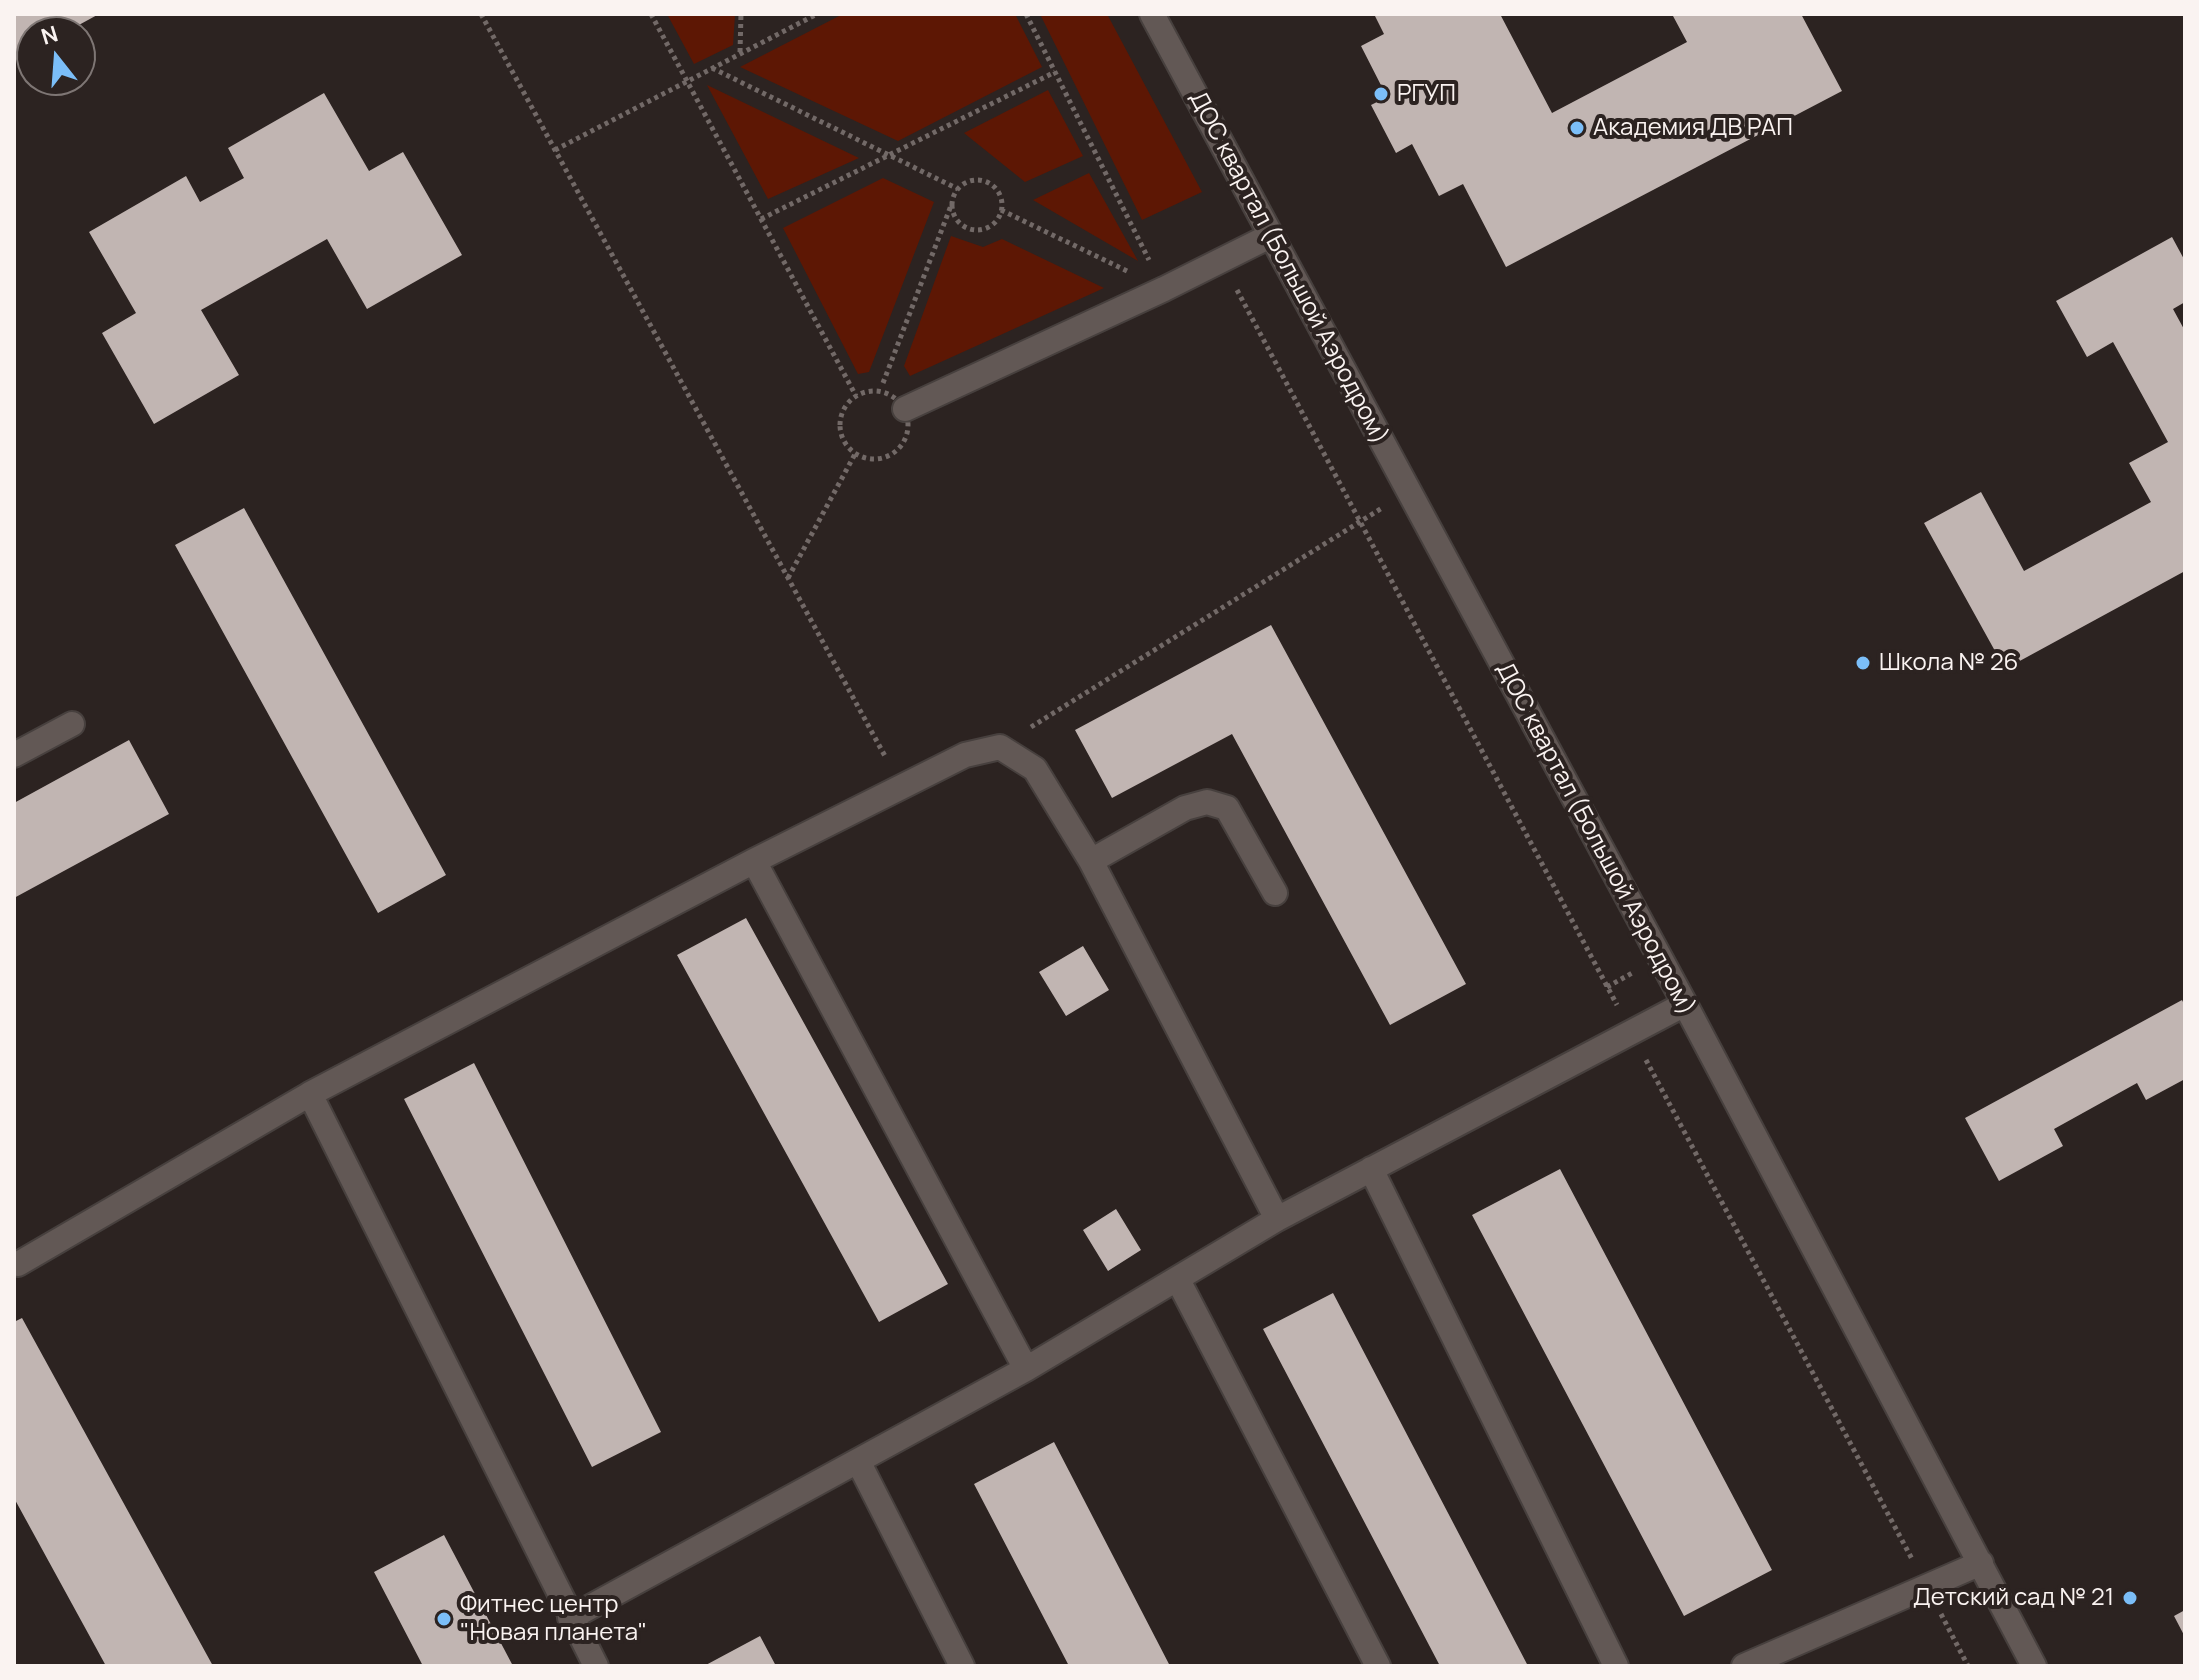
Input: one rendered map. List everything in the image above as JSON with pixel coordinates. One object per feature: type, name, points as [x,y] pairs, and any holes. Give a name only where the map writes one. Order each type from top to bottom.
[{"type":"street","name":"ДОС квартал (Большой Аэродром)","points":[[1152,14],[1685,1004],[2034,1666]]},
{"type":"street","points":[[905,409],[1164,289],[1270,236]]},
{"type":"street","points":[[14,755],[72,724]]},
{"type":"street","points":[[18,1264],[310,1094],[901,787],[965,755],[1000,747],[1035,769],[1091,861],[1277,1219]]},
{"type":"street","points":[[1091,861],[1185,808],[1207,802],[1227,808],[1275,893]]},
{"type":"street","points":[[754,861],[1026,1369]]},
{"type":"street","points":[[570,1618],[1026,1369],[1277,1219],[1685,1004]]},
{"type":"street","points":[[310,1094],[596,1666]]},
{"type":"street","points":[[1371,1169],[1616,1666]]},
{"type":"street","points":[[1178,1280],[1378,1666]]},
{"type":"street","points":[[858,1461],[962,1666]]},
{"type":"street","points":[[1744,1666],[1981,1563]]},
{"type":"path","points":[[481,14],[901,787]]},
{"type":"path","points":[[651,14],[856,396]]},
{"type":"path","points":[[740,53],[741,14]]},
{"type":"path","points":[[555,150],[817,14]]},
{"type":"path","points":[[1026,14],[1164,289]]},
{"type":"path","points":[[711,68],[958,189]]},
{"type":"path","points":[[761,219],[1055,72]]},
{"type":"path","points":[[880,391],[952,203],[958,189],[972,180],[988,182],[999,193],[1001,210],[999,217],[986,228],[969,229],[956,218],[952,203]]},
{"type":"path","points":[[1001,210],[1164,289]]},
{"type":"path","points":[[1221,261],[1968,1666]]},
{"type":"path","points":[[788,578],[855,454]]},
{"type":"path","points":[[1000,747],[1407,492]]},
{"type":"shaded area","points":[[667,14],[735,14],[733,45],[694,64]]},
{"type":"shaded area","points":[[843,14],[1015,14],[1042,67],[898,141],[740,67]]},
{"type":"shaded area","points":[[1040,14],[1107,14],[1202,192],[1142,220]]},
{"type":"shaded area","points":[[707,85],[859,158],[768,199]]},
{"type":"shaded area","points":[[1048,90],[1083,156],[1025,182],[964,133]]},
{"type":"shaded area","points":[[1089,173],[1138,261],[1033,200]]},
{"type":"shaded area","points":[[883,178],[934,202],[869,372],[858,374],[783,228]]},
{"type":"shaded area","points":[[951,236],[983,247],[1002,239],[1104,288],[910,376],[904,366]]},
{"type":"building","points":[[14,14],[99,14],[16,16],[14,61]]},
{"type":"building","name":"Академия ДВ РАП","points":[[1374,14],[1500,14],[1552,113],[1687,42],[1673,16],[1677,14],[1801,14],[1842,91],[1506,267],[1463,184],[1439,196],[1412,144],[1396,153],[1371,105],[1387,97],[1361,46],[1384,34]]},
{"type":"building","points":[[324,93],[369,171],[403,152],[462,255],[367,309],[327,239],[201,310],[239,375],[154,424],[102,333],[136,313],[89,232],[186,176],[200,202],[244,178],[228,148]]},
{"type":"building","points":[[2172,237],[2185,261],[2185,302],[2173,309],[2185,331],[2185,571],[2005,669],[1924,523],[1981,492],[2024,571],[2151,502],[2129,463],[2168,442],[2113,342],[2087,357],[2056,301]]},
{"type":"building","points":[[244,508],[446,875],[378,913],[175,545]]},
{"type":"building","points":[[1271,625],[1466,984],[1390,1025],[1232,734],[1112,798],[1075,730]]},
{"type":"building","points":[[129,740],[169,814],[14,898],[14,803]]},
{"type":"building","points":[[746,918],[948,1284],[879,1322],[677,955]]},
{"type":"building","points":[[1083,946],[1109,990],[1066,1016],[1039,972]]},
{"type":"building","points":[[2182,1000],[2185,1006],[2185,1079],[2146,1100],[2137,1083],[2054,1129],[2063,1146],[1999,1181],[1965,1118]]},
{"type":"building","points":[[474,1063],[661,1432],[592,1467],[404,1099]]},
{"type":"building","points":[[1560,1169],[1772,1570],[1684,1616],[1472,1215]]},
{"type":"building","points":[[1116,1209],[1141,1250],[1108,1271],[1083,1230]]},
{"type":"building","points":[[1333,1293],[1528,1666],[1440,1666],[1263,1329]]},
{"type":"building","points":[[22,1318],[213,1666],[106,1666],[14,1498],[14,1322]]},
{"type":"building","points":[[1054,1442],[1170,1666],[1069,1666],[974,1484]]},
{"type":"building","name":"Фитнес центр \"Новая планета\"","points":[[444,1535],[513,1666],[423,1666],[374,1572]]},
{"type":"building","points":[[2185,1610],[2185,1637],[2174,1616]]},
{"type":"building","points":[[760,1636],[776,1666],[704,1666]]},
{"type":"place","name":"РГУП","points":[[1381,94]]},
{"type":"place","name":"Академия ДВ РАП","points":[[1577,128]]},
{"type":"place","name":"Школа № 26","points":[[1863,663]]},
{"type":"place","name":"Детский сад № 21","points":[[2130,1598]]},
{"type":"place","name":"Фитнес центр \"Новая планета\"","points":[[444,1619]]}]
